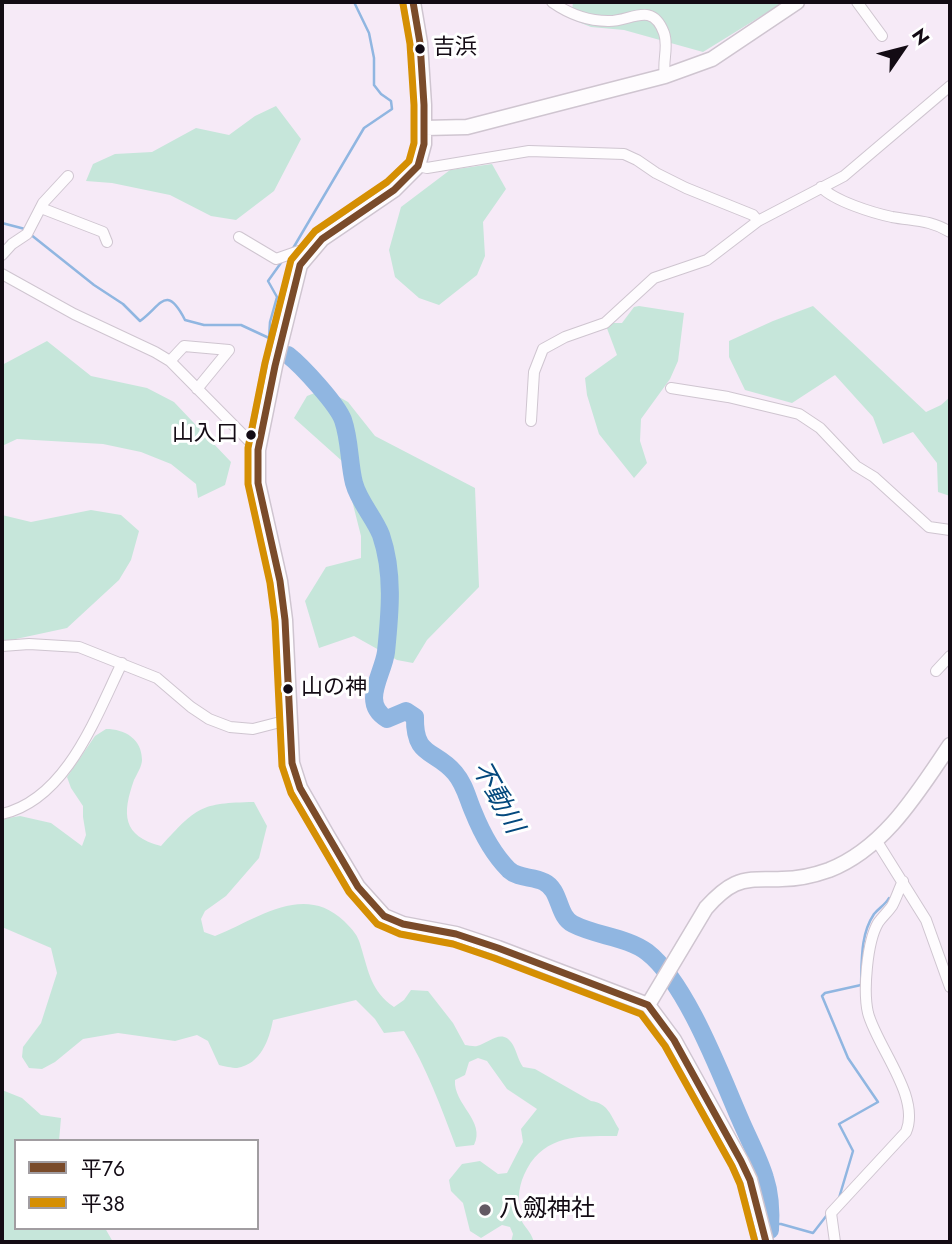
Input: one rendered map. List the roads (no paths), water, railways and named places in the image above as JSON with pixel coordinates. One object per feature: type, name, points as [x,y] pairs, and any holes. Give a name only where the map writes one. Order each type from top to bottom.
[{"type":"street","points":[[413,2],[420,43],[425,128],[418,166],[394,191],[322,239],[308,254],[297,276],[258,450],[258,483],[280,582],[285,620],[292,763],[300,788],[358,887],[384,916],[402,924],[456,934],[652,998],[746,1170],[766,1242]]},
{"type":"street","points":[[552,2],[571,15],[610,22],[642,13],[652,17],[664,33],[666,46],[662,63],[665,76]]},
{"type":"street","points":[[425,128],[467,127],[665,76],[712,59],[797,2]]},
{"type":"street","points":[[856,2],[882,36]]},
{"type":"street","points":[[531,421],[534,372],[543,349],[565,337],[605,323],[654,278],[707,260],[758,221],[844,176],[950,86]]},
{"type":"street","points":[[418,166],[427,168],[529,151],[624,154],[656,173],[753,215],[758,221]]},
{"type":"street","points":[[2,255],[12,243],[27,234],[41,208],[68,176]]},
{"type":"street","points":[[821,187],[829,196],[890,216],[928,221],[950,232]]},
{"type":"street","points":[[41,208],[103,232],[107,242]]},
{"type":"street","points":[[239,237],[276,259],[299,251],[308,254]]},
{"type":"street","points":[[2,274],[74,314],[170,361],[258,450]]},
{"type":"street","points":[[170,361],[184,346],[229,350],[197,389]]},
{"type":"street","points":[[671,388],[728,397],[799,414],[820,428],[856,466],[874,477],[929,527],[950,530]]},
{"type":"street","points":[[2,646],[30,644],[79,647],[157,678],[200,713],[230,727],[253,729],[288,720]]},
{"type":"street","points":[[936,671],[950,656]]},
{"type":"street","points":[[2,814],[21,807],[41,793],[77,755],[122,663]]},
{"type":"street","points":[[652,998],[706,908],[716,897],[735,884],[757,879],[805,877],[829,870],[855,856],[892,826],[950,745]]},
{"type":"street","points":[[876,840],[926,920],[950,987]]},
{"type":"street","points":[[835,1242],[831,1213],[906,1132],[911,1121],[902,1088],[868,1014],[866,993],[871,942],[878,923],[892,905],[903,881]]},
{"type":"waterway","points":[[292,250],[364,128],[392,109],[391,101],[374,85],[374,58],[369,33],[354,2]]},
{"type":"waterway","points":[[2,223],[25,229]]},
{"type":"waterway","points":[[30,234],[94,285],[123,304],[140,321],[158,304],[168,300],[173,302],[185,320],[204,325],[241,325],[269,338],[277,297],[268,281],[283,260]]},
{"type":"waterway","name":"不動川","points":[[288,355],[318,386],[343,420],[354,483],[359,497],[378,528],[385,549],[390,608],[386,652],[375,688],[375,705],[387,719],[406,711],[415,717],[418,740],[458,778],[484,834],[509,870],[549,886],[564,915],[573,924],[647,952],[675,984],[701,1030],[760,1163],[768,1190],[770,1230]]},
{"type":"waterway","points":[[839,1198],[853,1151],[839,1124],[878,1102],[848,1058],[822,996],[861,985],[866,931],[874,914],[889,898]]},
{"type":"waterway","points":[[771,1224],[813,1233],[827,1215]]},
{"type":"place","name":"吉浜","points":[[420,49]]},
{"type":"place","name":"山入口","points":[[251,435]]},
{"type":"place","name":"山の神","points":[[288,689]]},
{"type":"place","name":"八劔神社","points":[[485,1210]]}]
